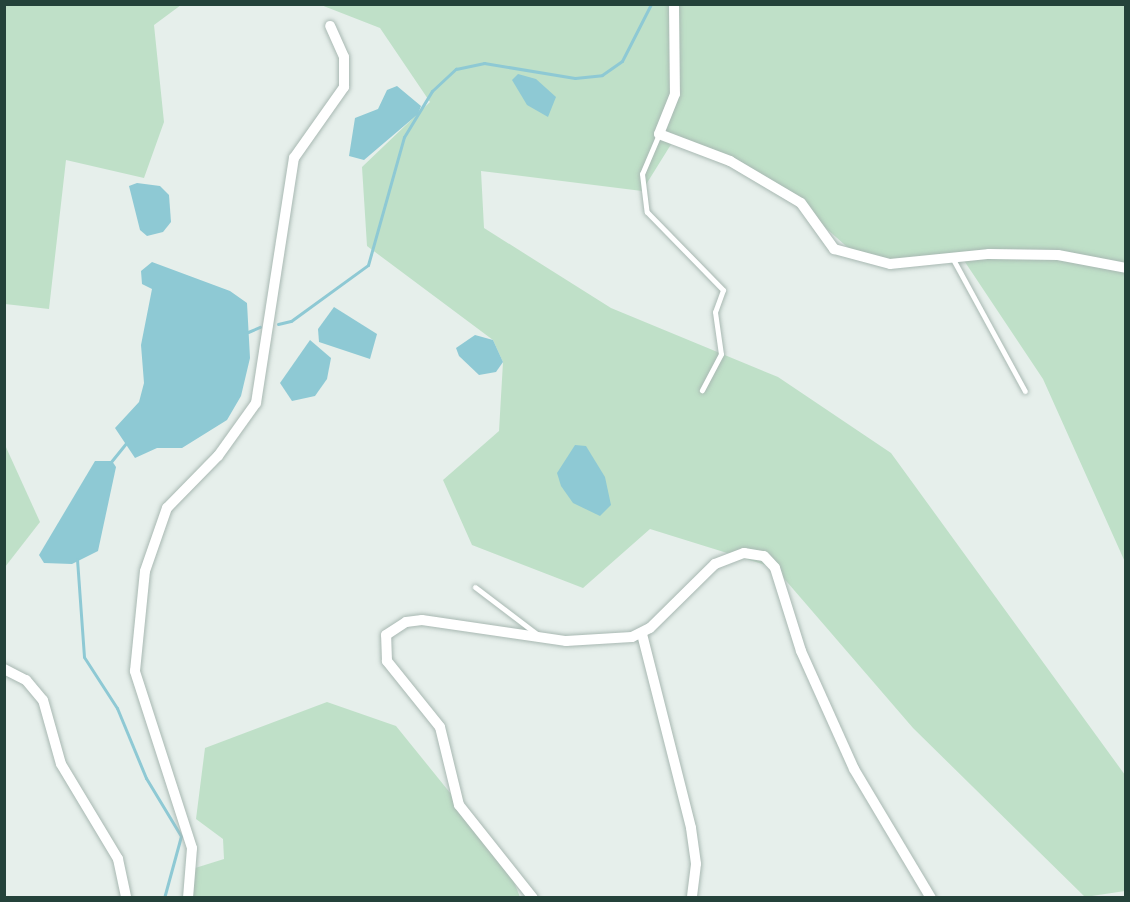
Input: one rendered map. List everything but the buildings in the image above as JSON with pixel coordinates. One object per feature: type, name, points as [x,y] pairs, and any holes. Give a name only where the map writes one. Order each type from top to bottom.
[{"type":"street","points":[[674,4],[675,94],[659,134],[700,147],[778,188],[811,212],[827,241],[846,256],[890,264],[954,261],[989,254],[1058,255],[1125,268]]},
{"type":"street","points":[[188,897],[192,848],[135,671],[145,571],[166,508],[218,456],[256,403],[294,158],[344,87],[344,57],[330,26]]},
{"type":"street","points":[[533,897],[459,805],[440,727],[383,648],[394,628],[422,620],[547,639],[595,642],[642,634],[723,559],[744,552],[769,560],[801,651],[854,769],[931,897]]},
{"type":"street","points":[[642,634],[691,828],[696,864],[692,897]]},
{"type":"street","points":[[4,669],[26,680],[43,700],[61,764],[118,859],[126,897]]},
{"type":"lane","points":[[659,134],[642,174],[647,212],[723,290],[715,312],[722,340],[719,365],[702,390]]},
{"type":"lane","points":[[954,261],[1025,391]]},
{"type":"lane","points":[[475,587],[547,639]]},
{"type":"green space","points":[[5,4],[181,5],[154,25],[164,122],[144,178],[66,160],[49,309],[5,304]]},
{"type":"green space","points":[[321,5],[1125,5],[1125,562],[1043,379],[963,259],[862,260],[786,193],[675,138],[642,191],[481,171],[484,228],[611,308],[778,377],[891,453],[1125,775],[1125,891],[1085,897],[913,728],[775,568],[650,529],[583,588],[472,545],[443,480],[499,431],[503,362],[493,340],[367,246],[362,167],[430,102],[380,28]]},
{"type":"green space","points":[[5,445],[40,522],[4,567]]},
{"type":"green space","points":[[327,702],[396,726],[506,862],[520,897],[188,898],[192,869],[224,859],[223,839],[196,819],[205,748]]},
{"type":"water","points":[[518,74],[536,79],[556,97],[548,117],[527,105],[512,80]]},
{"type":"water","points":[[397,86],[421,106],[418,114],[364,160],[349,156],[355,118],[378,109],[387,90]]},
{"type":"water","points":[[137,183],[160,186],[169,195],[171,222],[163,232],[147,236],[140,230],[129,186]]},
{"type":"water","points":[[152,262],[230,291],[247,303],[250,358],[241,396],[227,420],[182,448],[157,448],[135,458],[115,428],[139,402],[144,383],[141,345],[152,289],[142,284],[141,271]]},
{"type":"water","points":[[334,307],[377,334],[370,359],[319,342],[318,329]]},
{"type":"water","points":[[475,335],[493,340],[503,362],[496,372],[479,375],[459,356],[456,348]]},
{"type":"water","points":[[310,340],[331,358],[327,379],[315,396],[292,401],[280,383]]},
{"type":"water","points":[[575,445],[586,446],[605,477],[611,505],[600,516],[573,503],[561,486],[557,473]]},
{"type":"water","points":[[95,461],[112,461],[116,467],[98,551],[72,564],[44,563],[39,555]]},
{"type":"waterway","points":[[278,324],[291,321],[368,265],[404,137],[432,91],[456,69],[484,63],[575,78],[602,75],[622,61],[651,4]]},
{"type":"waterway","points":[[248,332],[260,327]]},
{"type":"waterway","points":[[110,463],[126,443]]},
{"type":"waterway","points":[[77,559],[84,657],[117,708],[146,778],[181,836],[164,898]]}]
